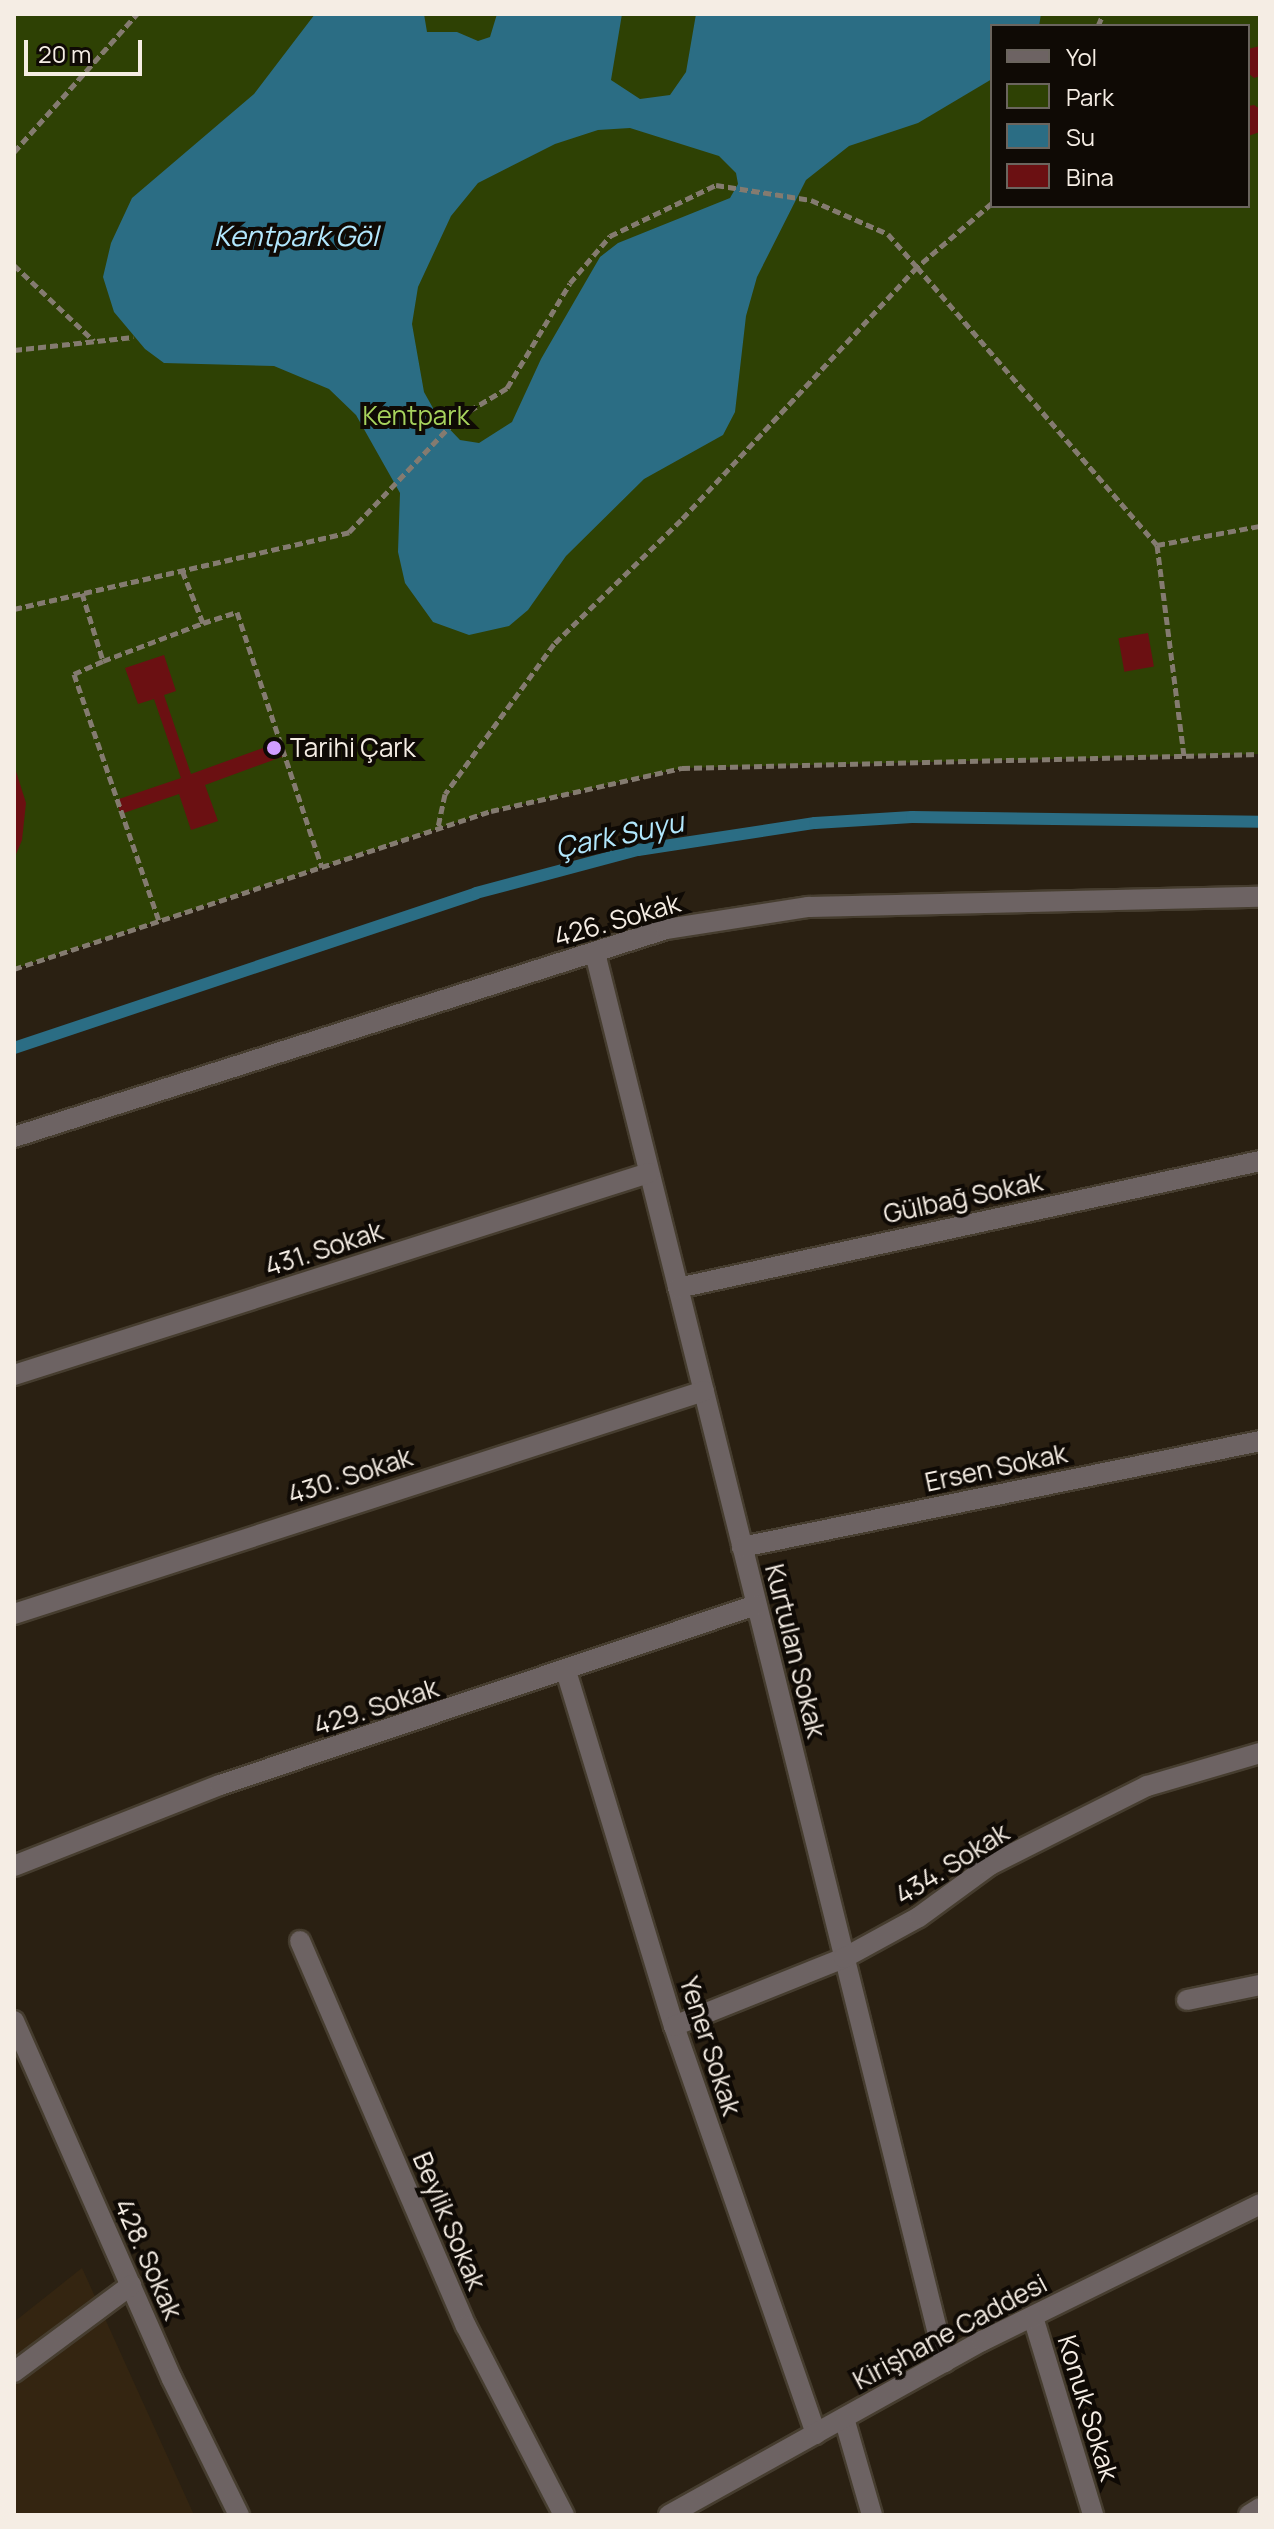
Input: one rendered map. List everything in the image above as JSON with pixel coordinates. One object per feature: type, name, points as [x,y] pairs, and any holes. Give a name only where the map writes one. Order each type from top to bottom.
[{"type":"street","name":"426. Sokak","points":[[14,1137],[666,929],[808,907],[1260,897]]},
{"type":"street","name":"Kurtulan Sokak","points":[[595,953],[945,2362]]},
{"type":"street","name":"Gülbağ Sokak","points":[[678,1288],[1260,1161]]},
{"type":"street","name":"431. Sokak","points":[[14,1375],[649,1173]]},
{"type":"street","name":"430. Sokak","points":[[14,1614],[704,1391]]},
{"type":"street","name":"Ersen Sokak","points":[[742,1547],[1260,1441]]},
{"type":"street","name":"429. Sokak","points":[[14,1866],[220,1785],[756,1605]]},
{"type":"street","name":"Yener Sokak","points":[[566,1671],[674,2026],[816,2434]]},
{"type":"street","name":"434. Sokak","points":[[674,2026],[844,1958],[919,1917],[990,1865],[1147,1786],[1260,1753]]},
{"type":"street","name":"Beylik Sokak","points":[[300,1941],[466,2326],[564,2515]]},
{"type":"street","points":[[1187,2000],[1260,1985]]},
{"type":"street","name":"428. Sokak","points":[[14,2021],[131,2285],[239,2515]]},
{"type":"street","name":"Kirişhane Caddesi","points":[[669,2515],[945,2362],[1260,2204]]},
{"type":"street","points":[[14,2372],[131,2285]]},
{"type":"street","name":"Konuk Sokak","points":[[1033,2317],[1093,2515]]},
{"type":"street","points":[[844,2418],[872,2515]]},
{"type":"street","points":[[1249,2515],[1260,2508]]},
{"type":"path","points":[[14,152],[137,14]]},
{"type":"path","points":[[14,609],[349,532],[459,417],[507,388],[570,283],[610,236],[716,185],[811,200],[888,234],[1157,545],[1184,756]]},
{"type":"path","points":[[438,828],[445,794],[554,644],[681,520],[917,267],[990,205]]},
{"type":"path","points":[[14,265],[94,341]]},
{"type":"path","points":[[14,350],[133,337]]},
{"type":"path","points":[[1157,545],[1260,526]]},
{"type":"path","points":[[182,570],[203,623]]},
{"type":"path","points":[[82,593],[103,661]]},
{"type":"path","points":[[159,921],[74,674],[203,623],[237,612],[322,867]]},
{"type":"path","points":[[14,969],[491,811],[682,768],[1260,754]]},
{"type":"shaded area","points":[[82,2268],[194,2515],[14,2515],[14,2322]]},
{"type":"green space","name":"Kentpark","points":[[14,14],[1260,14],[1260,754],[682,768],[491,811],[14,969]]},
{"type":"water","name":"Kentpark Göl","points":[[315,14],[424,14],[427,32],[457,32],[478,41],[490,37],[497,14],[622,14],[611,80],[640,99],[670,95],[686,72],[696,14],[1041,14],[1039,24],[990,24],[990,80],[918,123],[849,146],[806,180],[757,277],[746,316],[735,412],[723,435],[644,479],[566,556],[528,610],[509,626],[469,635],[433,622],[405,583],[398,552],[400,493],[356,415],[329,389],[274,366],[164,363],[145,349],[114,312],[103,277],[111,243],[132,198],[254,94]],"holes":[[[630,128],[719,156],[736,173],[738,184],[730,198],[618,243],[600,257],[541,359],[512,422],[479,443],[460,440],[438,417],[424,392],[412,324],[418,287],[451,216],[478,183],[555,144],[598,130]]]},
{"type":"building","points":[[1260,46],[1260,76],[1254,78],[1250,75],[1250,48]]},
{"type":"building","points":[[1250,106],[1260,109],[1260,132],[1250,135]]},
{"type":"building","points":[[1148,633],[1154,666],[1124,672],[1118,638]]},
{"type":"building","name":"Tarihi Çark","points":[[164,655],[176,691],[164,695],[191,774],[282,741],[287,755],[205,785],[218,821],[191,830],[179,794],[121,814],[116,800],[181,778],[154,699],[138,704],[125,668]]},
{"type":"building","points":[[14,765],[26,803],[22,840],[14,859]]},
{"type":"waterway","name":"Çark Suyu","points":[[14,1048],[476,893],[638,850],[815,823],[912,817],[1260,822]]},
{"type":"place","name":"Tarihi Çark","points":[[274,748]]}]
